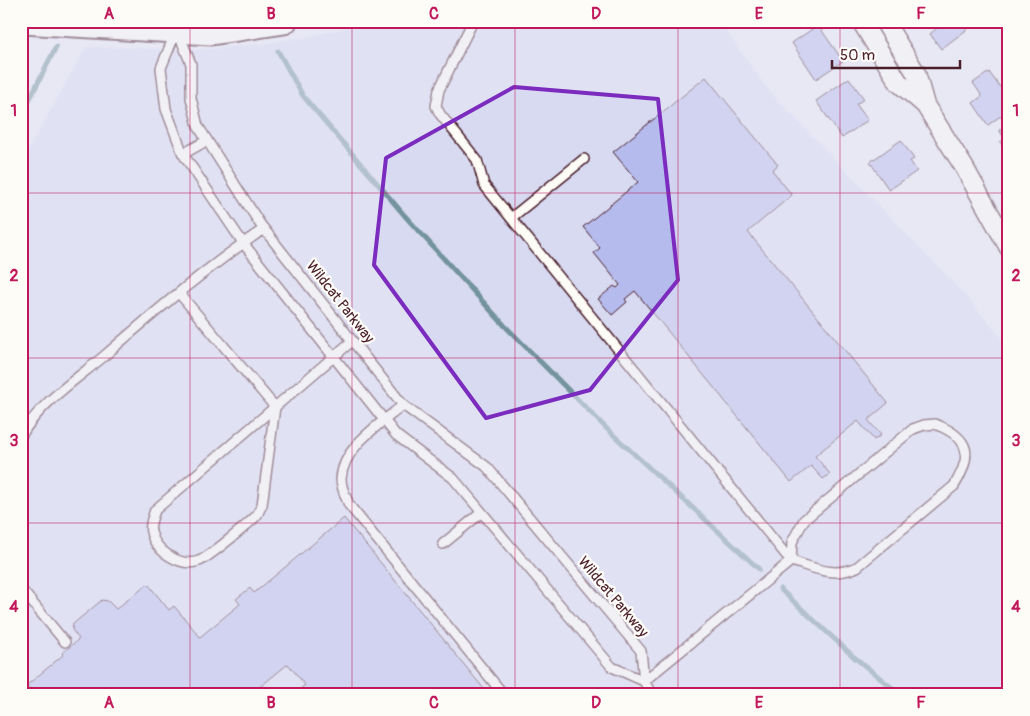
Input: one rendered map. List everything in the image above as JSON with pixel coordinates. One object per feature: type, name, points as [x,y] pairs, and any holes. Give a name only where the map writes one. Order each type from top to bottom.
[{"type":"main road","points":[[23,21],[211,32],[284,21]]},
{"type":"street","points":[[925,105],[899,83],[865,28],[885,23],[916,73],[925,105],[964,167],[1009,248]]},
{"type":"lane","points":[[473,21],[439,90],[436,106],[440,114],[477,160],[484,185],[791,561],[834,573],[846,572],[857,568],[954,486],[964,470],[967,452],[960,439],[946,428],[935,424],[924,425],[913,430],[804,520],[792,542],[791,561],[644,681]]},
{"type":"lane","name":"Wildcat Parkway","points":[[177,29],[191,64],[191,98],[198,126],[264,229],[403,405],[487,467],[641,651],[644,681]]},
{"type":"lane","points":[[177,29],[161,68],[166,109],[183,154],[243,243],[396,435],[453,478],[612,668],[644,681],[652,695]]},
{"type":"lane","points":[[183,154],[206,141]]},
{"type":"lane","points":[[511,218],[584,159]]},
{"type":"lane","points":[[21,436],[29,422],[47,404],[179,293],[264,229]]},
{"type":"lane","points":[[179,293],[275,407],[262,504],[256,516],[207,557],[193,563],[179,561],[166,554],[156,544],[151,532],[151,521],[155,510],[275,407],[333,357],[352,341]]},
{"type":"lane","points":[[403,405],[363,439],[351,453],[344,466],[341,480],[346,499],[504,695]]},
{"type":"lane","points":[[443,544],[481,513]]},
{"type":"lane","points":[[21,589],[65,642]]},
{"type":"highlighted area","points":[[514,87],[658,99],[678,280],[590,390],[486,418],[374,265],[386,158]]},
{"type":"shaded area","points":[[373,21],[719,21],[769,91],[966,296],[1009,346],[1009,695],[21,695],[21,163],[86,47],[197,50],[244,46],[306,37]]},
{"type":"building","points":[[932,21],[970,21],[973,25],[941,49],[930,34],[937,28]]},
{"type":"building","points":[[818,25],[843,61],[816,79],[792,43]]},
{"type":"building","points":[[989,72],[1000,87],[1009,81],[1009,110],[988,125],[973,103],[982,96],[973,83]]},
{"type":"building","points":[[706,77],[778,165],[772,170],[792,195],[748,232],[888,403],[868,420],[881,435],[874,440],[858,421],[815,456],[830,474],[823,479],[811,466],[791,482],[635,291],[625,299],[627,302],[612,315],[598,299],[614,286],[617,288],[620,285],[594,253],[600,248],[583,227],[638,182],[613,152]]},
{"type":"building","points":[[849,78],[864,99],[856,104],[868,120],[842,138],[816,101]]},
{"type":"building","points":[[1009,123],[1009,156],[1000,142],[1005,139],[999,130]]},
{"type":"building","points":[[901,140],[914,159],[910,161],[917,171],[889,190],[870,162]]},
{"type":"building","points":[[344,518],[489,695],[293,695],[305,685],[288,664],[250,695],[35,695],[27,685],[79,639],[72,630],[73,624],[102,600],[108,601],[116,609],[148,584],[169,610],[174,606],[200,637],[240,604],[236,599],[250,588],[254,593]]},
{"type":"waterway","points":[[21,116],[56,47]]},
{"type":"waterway","points":[[278,51],[303,96],[405,216],[505,326],[607,429],[759,569]]},
{"type":"waterway","points":[[780,589],[854,657],[901,695]]}]
